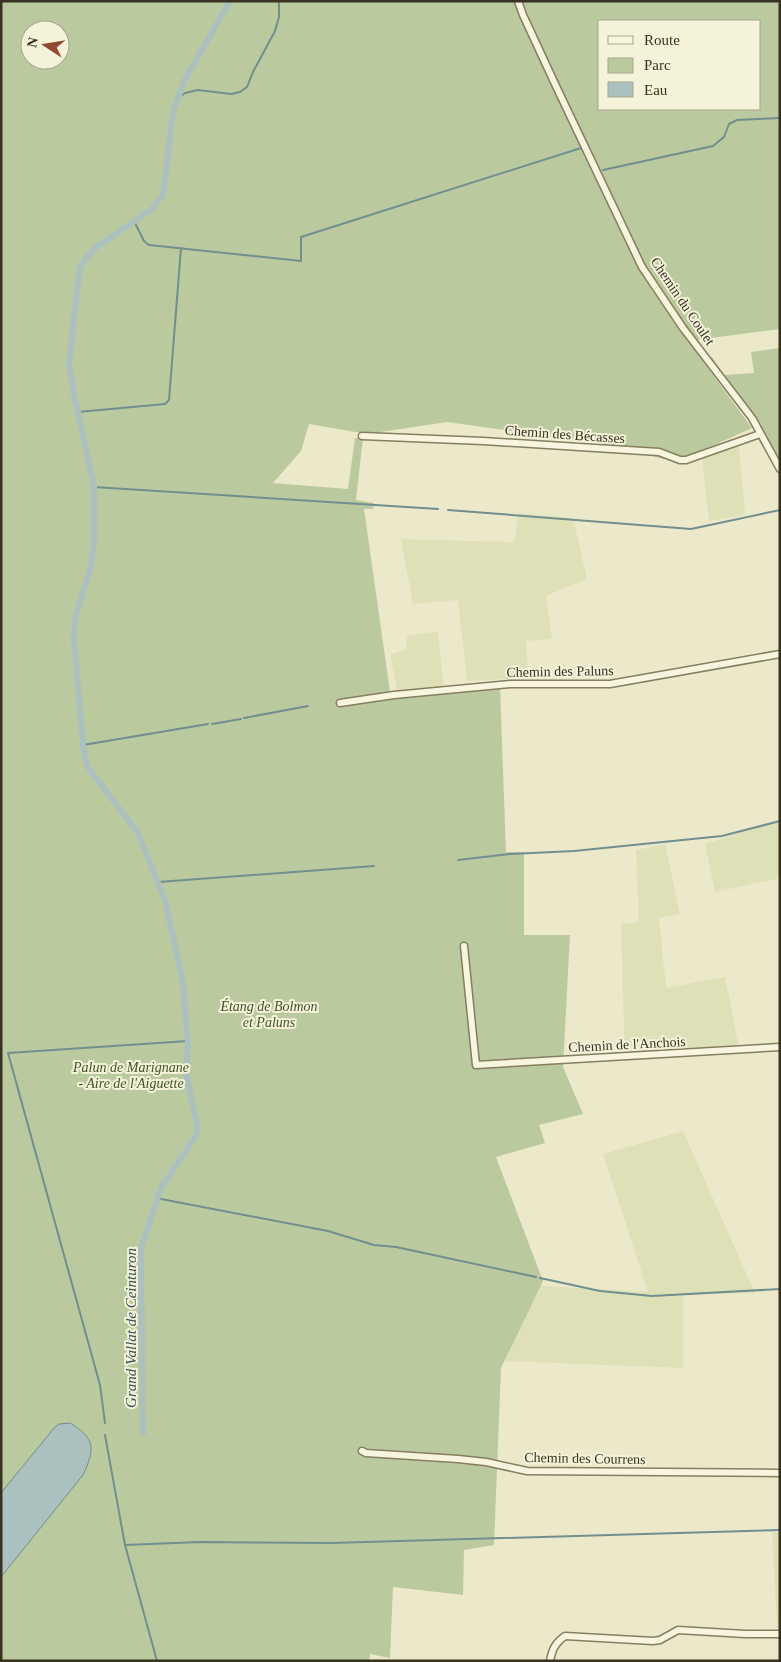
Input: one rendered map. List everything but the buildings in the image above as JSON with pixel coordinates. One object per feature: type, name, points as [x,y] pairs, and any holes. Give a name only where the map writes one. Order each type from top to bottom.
[{"type":"street","name":"Chemin du Coulet","points":[[518,1],[555,84],[642,267],[683,328],[752,418],[780,469]]},
{"type":"street","name":"Chemin des Bécasses","points":[[362,436],[660,452],[683,460],[760,434]]},
{"type":"street","name":"Chemin des Paluns","points":[[340,704],[394,695],[511,684],[610,684],[780,654]]},
{"type":"street","name":"Chemin de l'Anchois","points":[[464,946],[476,1065],[780,1047]]},
{"type":"street","name":"Chemin des Courrens","points":[[362,1451],[366,1453],[486,1462],[527,1472],[780,1473]]},
{"type":"street","points":[[550,1661],[557,1641],[564,1636],[653,1641],[660,1640],[678,1630],[780,1634]]},
{"type":"green space","name":"Étang de Bolmon et Paluns","points":[[1,1],[780,1],[780,124],[778,124],[780,132],[780,329],[688,341],[752,428],[677,462],[591,442],[447,422],[367,434],[309,424],[301,451],[273,483],[348,489],[355,438],[363,438],[356,500],[374,503],[373,509],[364,509],[391,699],[500,687],[506,852],[524,852],[524,935],[570,935],[563,1067],[583,1114],[539,1125],[545,1143],[496,1157],[543,1281],[501,1368],[494,1545],[464,1550],[463,1595],[393,1587],[390,1658],[370,1654],[369,1661],[1,1661]]},
{"type":"green space","points":[[780,348],[780,460],[772,462],[750,421],[703,359],[712,357],[724,375],[754,373],[751,352]]},
{"type":"green space","points":[[739,446],[745,515],[709,521],[702,457]]},
{"type":"green space","points":[[519,513],[573,518],[587,579],[546,596],[552,639],[526,641],[528,678],[467,681],[458,600],[413,604],[401,539],[514,542]]},
{"type":"green space","points":[[438,631],[444,688],[397,691],[390,654],[406,650],[407,636]]},
{"type":"green space","points":[[780,820],[780,878],[715,892],[705,844]]},
{"type":"green space","points":[[665,844],[680,914],[659,918],[666,988],[725,977],[740,1053],[625,1061],[621,924],[639,922],[636,850]]},
{"type":"green space","points":[[683,1131],[755,1293],[683,1294],[683,1368],[393,1357],[384,1277],[648,1292],[603,1154]]},
{"type":"green space","points":[[772,1532],[780,1532],[780,1628],[777,1628]]},
{"type":"water","points":[[70,1423],[85,1434],[91,1445],[90,1458],[83,1475],[1,1577],[1,1493],[54,1428],[59,1424]]},
{"type":"waterway","name":"Grand Vallat de Ceinturon","points":[[143,1433],[141,1248],[161,1188],[196,1136],[198,1128],[186,1074],[188,1044],[183,984],[166,903],[138,833],[87,766],[83,745],[74,639],[75,618],[90,570],[94,545],[94,487],[69,363],[80,266],[96,247],[151,210],[163,195],[173,112],[184,81],[230,1]]},
{"type":"waterway","points":[[178,98],[185,93],[198,90],[231,94],[240,92],[247,87],[275,31],[279,17],[279,1]]},
{"type":"waterway","points":[[603,170],[713,146],[724,137],[729,124],[737,120],[780,118]]},
{"type":"waterway","points":[[134,221],[144,241],[149,245],[301,261],[301,237],[581,148]]},
{"type":"waterway","points":[[78,412],[165,404],[169,400],[181,248]]},
{"type":"waterway","points":[[94,487],[438,509]]},
{"type":"waterway","points":[[448,510],[691,529],[780,510]]},
{"type":"waterway","points":[[244,718],[308,706]]},
{"type":"waterway","points":[[212,724],[241,719]]},
{"type":"waterway","points":[[83,745],[208,724]]},
{"type":"waterway","points":[[458,860],[511,854],[574,851],[722,836],[780,821]]},
{"type":"waterway","points":[[158,882],[374,866]]},
{"type":"waterway","points":[[105,1423],[100,1385],[8,1053],[188,1041]]},
{"type":"waterway","points":[[158,1196],[161,1199],[328,1231],[374,1245],[396,1247],[536,1277]]},
{"type":"waterway","points":[[540,1278],[600,1291],[652,1296],[780,1289]]},
{"type":"waterway","points":[[105,1435],[125,1545],[157,1661]]},
{"type":"waterway","points":[[125,1545],[200,1542],[332,1543],[780,1530]]},
{"type":"park label","name":"Palun de Marignane - Aire de l'Aiguette","points":[[131,1076]]}]
